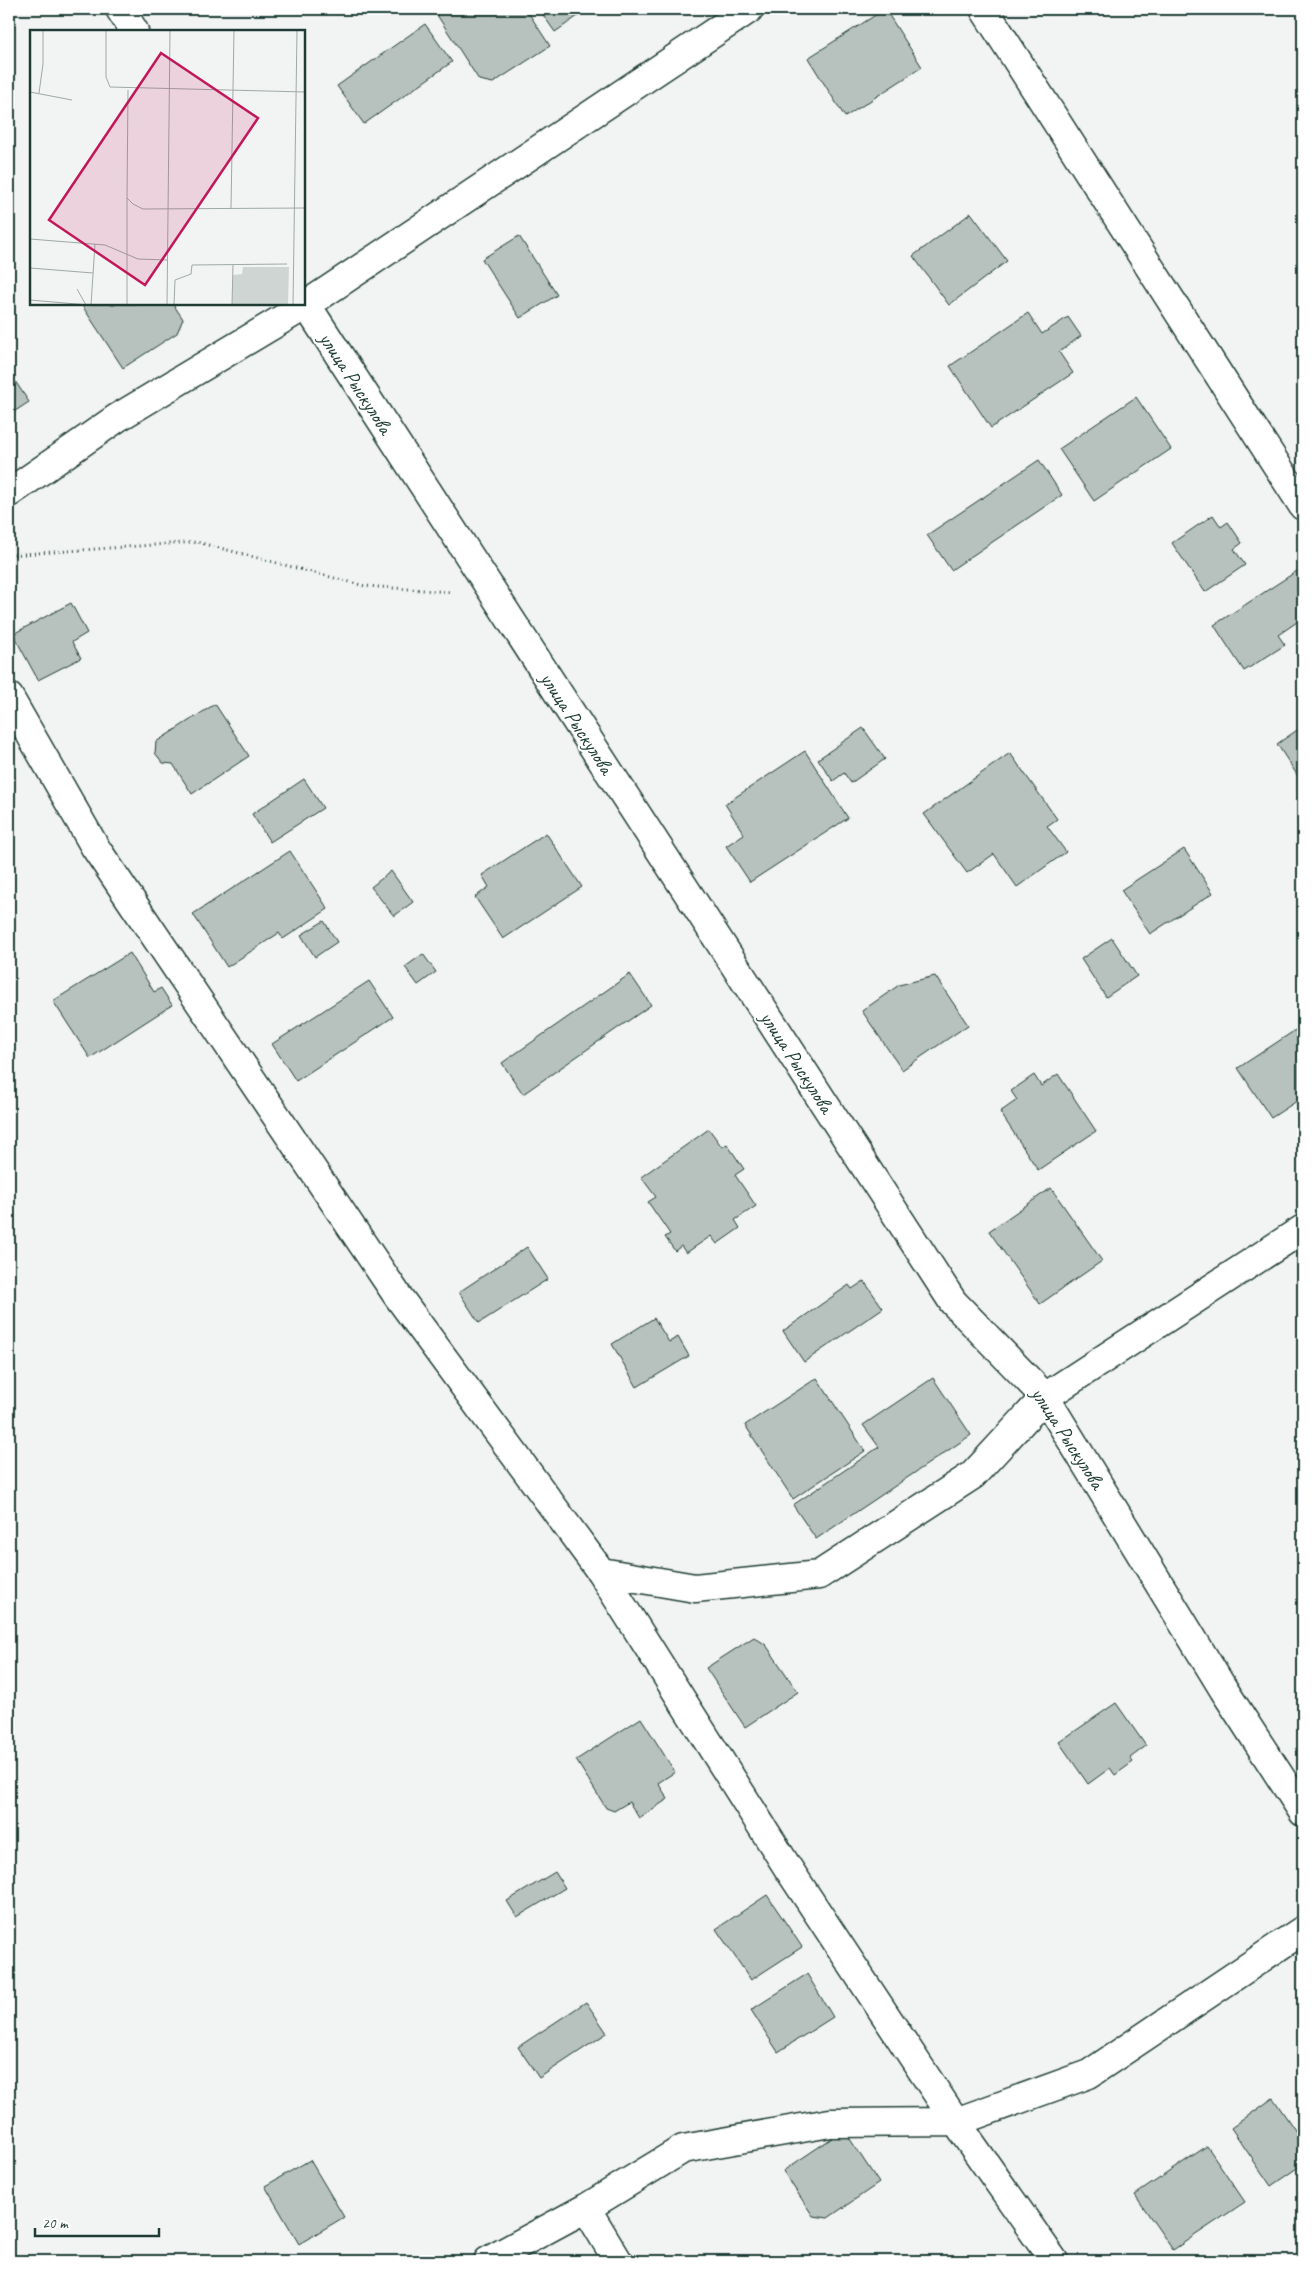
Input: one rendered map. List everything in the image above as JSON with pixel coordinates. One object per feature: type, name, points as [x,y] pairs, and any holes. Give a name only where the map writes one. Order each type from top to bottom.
[{"type":"street","points":[[120,9],[133,30]]},
{"type":"street","points":[[305,304],[749,9]]},
{"type":"street","points":[[984,9],[1303,506]]},
{"type":"street","name":"улица Рыскулова","points":[[305,304],[953,1302],[1045,1396],[1224,1690],[1303,1812]]},
{"type":"street","points":[[9,493],[117,418],[303,305]]},
{"type":"street","points":[[9,697],[95,847],[392,1286],[601,1572],[788,1868],[956,2122],[1054,2261]]},
{"type":"street","points":[[601,1572],[695,1588],[819,1575],[973,1475],[1045,1396],[1303,1229]]},
{"type":"street","points":[[488,2261],[586,2208],[683,2149],[830,2123],[956,2122],[1089,2074],[1303,1930]]},
{"type":"street","points":[[586,2208],[618,2261]]},
{"type":"path","points":[[9,555],[197,542],[365,586],[494,595]]},
{"type":"building","points":[[446,9],[526,9],[550,46],[493,83],[479,80],[437,15]]},
{"type":"building","points":[[539,9],[588,9],[555,32]]},
{"type":"building","points":[[885,9],[922,67],[845,117],[808,58]]},
{"type":"building","points":[[425,24],[452,62],[364,124],[337,86]]},
{"type":"building","points":[[971,213],[1007,261],[949,305],[913,256]]},
{"type":"building","points":[[519,236],[557,295],[520,318],[482,259]]},
{"type":"building","points":[[82,305],[174,305],[183,319],[177,333],[123,368]]},
{"type":"building","points":[[1028,313],[1042,334],[1068,317],[1081,336],[1059,352],[1073,373],[991,428],[950,366]]},
{"type":"building","points":[[9,372],[29,402],[9,415]]},
{"type":"building","points":[[1136,397],[1171,449],[1094,501],[1059,449]]},
{"type":"building","points":[[1039,460],[1062,495],[951,570],[927,535]]},
{"type":"building","points":[[1213,515],[1221,527],[1228,522],[1242,543],[1234,549],[1245,565],[1205,592],[1172,543]]},
{"type":"building","points":[[1297,571],[1303,581],[1303,618],[1278,635],[1285,645],[1244,671],[1214,625]]},
{"type":"building","points":[[71,603],[87,633],[72,642],[81,658],[38,680],[13,634]]},
{"type":"building","points":[[215,704],[249,756],[192,794],[173,764],[163,763],[155,753],[156,742]]},
{"type":"building","points":[[1303,726],[1303,784],[1277,744]]},
{"type":"building","points":[[863,728],[885,759],[851,783],[844,773],[833,781],[818,759]]},
{"type":"building","points":[[805,751],[848,818],[750,882],[726,846],[744,834],[725,804]]},
{"type":"building","points":[[1010,753],[1057,819],[1047,826],[1066,852],[1017,887],[994,854],[967,873],[924,814]]},
{"type":"building","points":[[304,779],[323,808],[270,842],[252,814]]},
{"type":"building","points":[[546,833],[582,887],[503,939],[475,897],[489,887],[482,875]]},
{"type":"building","points":[[1184,849],[1213,893],[1150,934],[1121,890]]},
{"type":"building","points":[[290,851],[328,909],[283,939],[279,933],[227,967],[193,914]]},
{"type":"building","points":[[391,871],[413,902],[394,916],[371,887]]},
{"type":"building","points":[[324,921],[337,942],[315,957],[301,935]]},
{"type":"building","points":[[1112,938],[1137,976],[1106,997],[1081,959]]},
{"type":"building","points":[[130,953],[154,992],[161,988],[172,1005],[90,1058],[53,1001]]},
{"type":"building","points":[[423,954],[436,972],[418,985],[405,967]]},
{"type":"building","points":[[630,974],[651,1005],[523,1094],[502,1063]]},
{"type":"building","points":[[935,976],[968,1025],[902,1070],[862,1011],[899,985]]},
{"type":"building","points":[[369,981],[393,1017],[296,1081],[272,1044]]},
{"type":"building","points":[[1297,1029],[1303,1038],[1303,1097],[1271,1118],[1238,1068]]},
{"type":"building","points":[[1058,1074],[1096,1131],[1038,1170],[1000,1112],[1017,1100],[1011,1091],[1034,1075],[1041,1086]]},
{"type":"building","points":[[709,1129],[722,1147],[727,1144],[744,1169],[735,1175],[756,1206],[735,1220],[740,1228],[717,1244],[711,1236],[686,1253],[681,1246],[675,1251],[665,1237],[670,1234],[648,1202],[656,1197],[641,1177]]},
{"type":"building","points":[[1051,1188],[1102,1261],[1040,1304],[989,1231]]},
{"type":"building","points":[[527,1247],[548,1279],[479,1323],[459,1292]]},
{"type":"building","points":[[864,1281],[883,1308],[804,1362],[783,1331],[849,1285],[852,1289]]},
{"type":"building","points":[[654,1318],[669,1342],[678,1337],[689,1356],[637,1387],[612,1344]]},
{"type":"building","points":[[817,1378],[865,1451],[793,1499],[745,1425]]},
{"type":"building","points":[[933,1378],[971,1435],[816,1539],[793,1505],[879,1447],[863,1425]]},
{"type":"building","points":[[754,1637],[766,1645],[798,1692],[745,1727],[706,1668]]},
{"type":"building","points":[[1116,1703],[1146,1746],[1130,1758],[1133,1762],[1115,1775],[1110,1768],[1088,1784],[1059,1742]]},
{"type":"building","points":[[641,1718],[675,1772],[658,1783],[668,1799],[639,1818],[629,1802],[614,1811],[606,1808],[576,1760]]},
{"type":"building","points":[[555,1872],[565,1888],[517,1917],[507,1901]]},
{"type":"building","points":[[767,1895],[802,1947],[751,1980],[716,1929]]},
{"type":"building","points":[[807,1974],[833,2017],[778,2052],[751,2010]]},
{"type":"building","points":[[586,2002],[607,2033],[539,2078],[518,2047]]},
{"type":"building","points":[[1273,2098],[1303,2142],[1303,2164],[1271,2186],[1231,2128]]},
{"type":"building","points":[[844,2130],[879,2183],[828,2218],[813,2216],[783,2171]]},
{"type":"building","points":[[1207,2146],[1245,2202],[1173,2250],[1135,2195]]},
{"type":"building","points":[[310,2160],[344,2217],[299,2244],[265,2186]]}]
